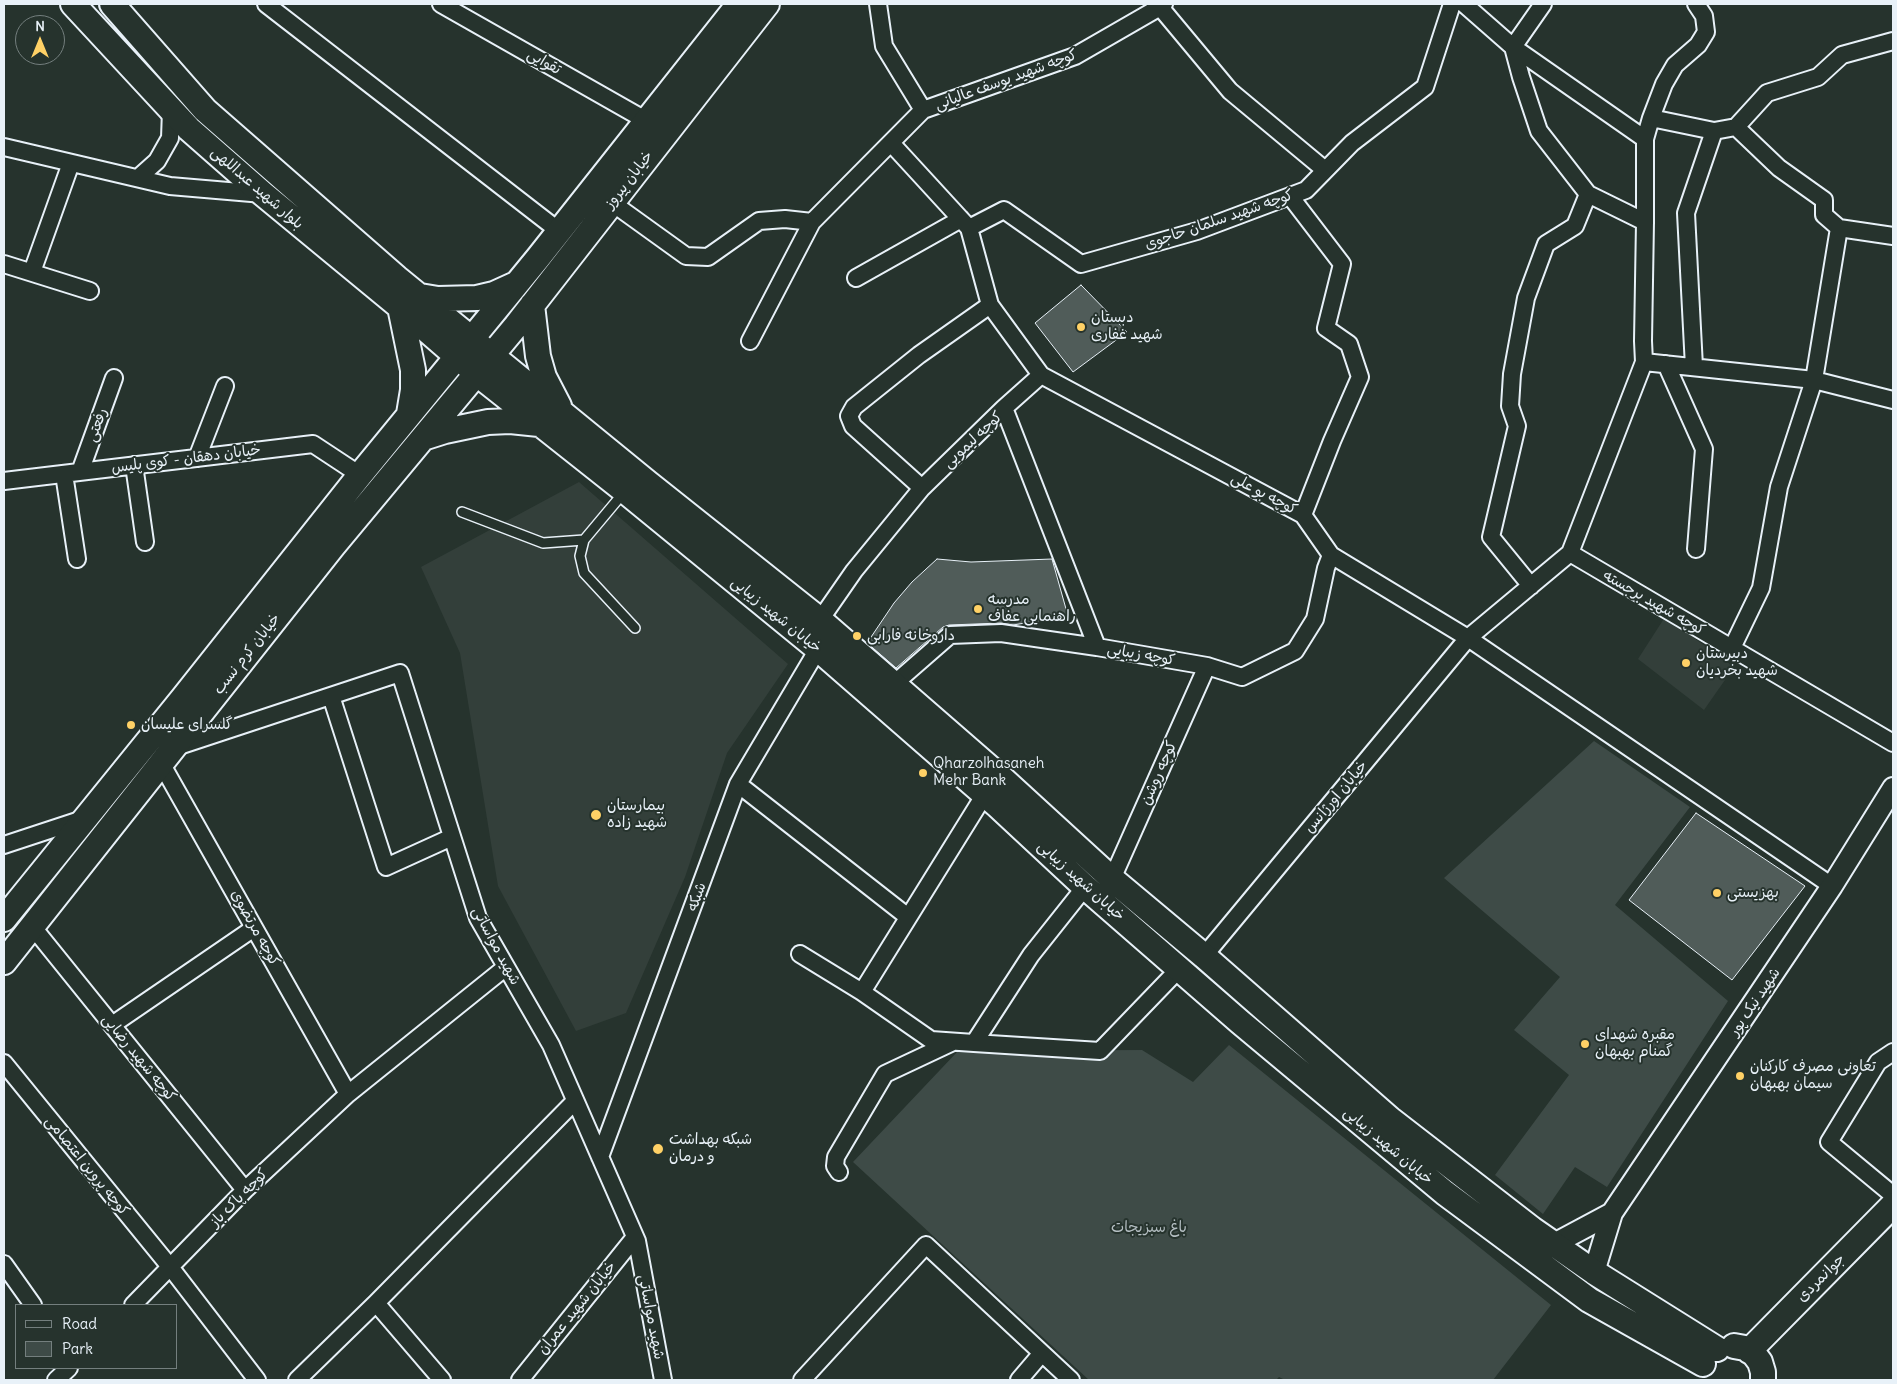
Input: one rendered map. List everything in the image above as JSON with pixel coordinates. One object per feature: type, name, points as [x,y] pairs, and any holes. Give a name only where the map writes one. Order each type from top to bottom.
[{"type":"main road","name":"بلوار شهید عبداللهی","points":[[73,4],[189,129],[263,194],[419,309]]},
{"type":"main road","name":"بلوار شهید عبداللهی","points":[[112,4],[205,110],[419,309],[484,364]]},
{"type":"main road","name":"خیابان پیروز","points":[[484,364],[767,4]]},
{"type":"main road","name":"خیابان پیروز","points":[[464,348],[647,121],[730,7]]},
{"type":"main road","points":[[409,414],[413,390],[419,309],[438,299],[477,298],[494,294],[518,283]]},
{"type":"main road","points":[[532,304],[538,356],[544,377],[565,416]]},
{"type":"main road","name":"خیابان کرم نسب","points":[[4,919],[360,474],[464,348]]},
{"type":"main road","name":"خیابان کرم نسب","points":[[4,962],[333,546],[484,364]]},
{"type":"main road","name":"خیابان شهید زیبایی","points":[[484,364],[565,416],[820,620],[1005,781],[1112,879],[1204,956],[1390,1119],[1554,1244],[1594,1272],[1707,1364]]},
{"type":"main road","name":"خیابان شهید زیبایی","points":[[484,364],[539,424],[625,491],[818,649],[985,794],[1085,887],[1278,1054],[1445,1193],[1589,1300],[1707,1364]]},
{"type":"main road","points":[[423,438],[445,431],[488,422],[510,421],[539,424]]},
{"type":"main road","points":[[360,474],[380,489]]},
{"type":"main road","points":[[1278,1054],[1294,1035]]},
{"type":"main road","name":"جوانمردی","points":[[1749,1351],[1893,1206]]},
{"type":"main road","points":[[1707,1364],[1734,1346],[1749,1351],[1760,1362],[1763,1380]]},
{"type":"street","points":[[266,4],[559,230]]},
{"type":"street","name":"تقوایی","points":[[441,4],[647,121]]},
{"type":"street","name":"کوچه شهید یوسف عالیانی","points":[[878,4],[884,46],[923,110],[1075,56],[1162,6]]},
{"type":"street","name":"کوچه شهید سلمان حاجوی","points":[[965,224],[1004,210],[1082,264],[1196,231],[1306,190],[1352,143],[1425,87],[1452,4]]},
{"type":"street","points":[[1464,4],[1513,47],[1645,139]]},
{"type":"street","points":[[1513,47],[1543,4]]},
{"type":"street","points":[[1570,553],[1644,362],[1645,139],[1664,84],[1675,65],[1698,45],[1706,32],[1704,16],[1696,4]]},
{"type":"street","points":[[1162,6],[1230,91],[1325,170]]},
{"type":"street","points":[[1651,118],[1714,131],[1736,127],[1767,93],[1818,77],[1842,55],[1893,41]]},
{"type":"street","points":[[1513,47],[1539,131],[1588,194],[1645,222]]},
{"type":"street","points":[[138,178],[157,161],[170,138],[171,110]]},
{"type":"street","points":[[750,341],[812,222],[923,110]]},
{"type":"street","points":[[1736,127],[1779,168],[1824,200],[1824,216],[1840,228],[1893,236]]},
{"type":"street","points":[[1694,367],[1686,213],[1714,131]]},
{"type":"street","points":[[891,143],[965,224],[990,305],[1041,375],[1004,408]]},
{"type":"street","points":[[4,147],[170,186],[263,194]]},
{"type":"street","points":[[32,272],[71,163]]},
{"type":"street","points":[[1531,586],[1491,537],[1517,426],[1510,406],[1512,374],[1526,298],[1546,244],[1575,226],[1588,194]]},
{"type":"street","points":[[1290,196],[1342,264],[1326,328],[1349,344],[1360,377],[1303,515]]},
{"type":"street","points":[[611,202],[686,256],[708,257],[759,221],[785,218],[812,222]]},
{"type":"street","points":[[856,278],[965,224]]},
{"type":"street","points":[[1732,648],[1761,588],[1779,486],[1814,380],[1840,228]]},
{"type":"street","points":[[4,264],[90,291]]},
{"type":"street","points":[[922,488],[853,426],[849,416],[854,407],[912,361],[990,305]]},
{"type":"street","points":[[1644,362],[1814,380],[1893,400]]},
{"type":"street","points":[[1666,364],[1704,450],[1696,549]]},
{"type":"street","name":"کوچه بو علی","points":[[1041,375],[1303,515],[1331,555],[1468,638],[1832,886]]},
{"type":"street","name":"رفعتی","points":[[80,472],[114,378]]},
{"type":"street","points":[[197,458],[225,386]]},
{"type":"street","name":"کوچه لیمویی","points":[[820,620],[854,571],[922,488],[1004,408],[1097,647]]},
{"type":"street","name":"خیابان دهقان - کوی پلیس","points":[[4,481],[313,444],[360,474]]},
{"type":"street","points":[[134,465],[145,542]]},
{"type":"street","points":[[64,474],[77,559]]},
{"type":"street","name":"خیابان اورژانس","points":[[1204,956],[1468,638],[1570,553]]},
{"type":"street","name":"کوچه شهید برجسته","points":[[1570,553],[1893,743]]},
{"type":"street","name":"کوچه زیبایی","points":[[895,684],[950,635],[1001,633],[1207,666],[1242,677],[1296,651],[1315,620],[1326,568],[1331,555]]},
{"type":"street","name":"شبکه","points":[[600,1157],[738,784],[818,649]]},
{"type":"street","name":"کوچه روشن","points":[[1112,879],[1207,666]]},
{"type":"street","name":"شهید مواساتی","points":[[167,756],[400,673],[478,918],[551,1046],[635,1237],[663,1380]]},
{"type":"street","points":[[331,696],[386,867],[452,836]]},
{"type":"street","name":"کوچه مرتضوی","points":[[167,756],[254,928],[348,1094]]},
{"type":"street","points":[[738,784],[908,917]]},
{"type":"street","name":"شهید نیک پور","points":[[1594,1272],[1612,1213],[1832,886],[1893,788]]},
{"type":"street","points":[[862,992],[985,794]]},
{"type":"street","points":[[4,845],[86,818]]},
{"type":"street","points":[[974,1043],[1031,955],[1085,887]]},
{"type":"street","name":"کوچه شهید رضایی","points":[[32,926],[246,1190]]},
{"type":"street","points":[[112,1025],[254,928]]},
{"type":"street","points":[[800,954],[862,992],[931,1040],[1100,1051],[1180,969]]},
{"type":"street","name":"کوچه پاک باز","points":[[134,1304],[246,1190],[348,1094],[506,967]]},
{"type":"street","points":[[839,1172],[835,1166],[836,1157],[885,1074],[953,1042]]},
{"type":"street","points":[[1893,1052],[1878,1062],[1829,1142],[1893,1195]]},
{"type":"street","name":"کوچه پروین اعتصامی","points":[[4,1063],[171,1268],[257,1380]]},
{"type":"street","points":[[297,1380],[376,1303],[575,1101]]},
{"type":"street","name":"شهید نیک پور","points":[[1554,1244],[1612,1213]]},
{"type":"street","name":"خیابان شهید عمران","points":[[520,1380],[635,1237]]},
{"type":"street","points":[[802,1380],[926,1245],[1072,1380]]},
{"type":"street","points":[[4,1264],[32,1304]]},
{"type":"street","points":[[376,1303],[442,1380]]},
{"type":"street","points":[[1019,1380],[1042,1353]]},
{"type":"street","points":[[56,1380],[68,1369]]},
{"type":"lane","points":[[625,491],[584,540],[580,556],[584,573],[635,628]]},
{"type":"lane","points":[[462,512],[544,543],[584,540]]},
{"type":"shaded area","name":"بیمارستان شهید زاده","points":[[579,482],[788,664],[727,753],[685,877],[626,1013],[576,1031],[498,886],[460,653],[421,567]]},
{"type":"shaded area","name":"دبیرستان شهید بخردیان","points":[[1665,617],[1734,667],[1704,710],[1638,659]]},
{"type":"green space","points":[[1594,741],[1690,807],[1615,905],[1728,1001],[1607,1187],[1575,1167],[1543,1214],[1495,1175],[1569,1075],[1514,1030],[1560,977],[1444,878]]},
{"type":"green space","name":"باغ سبزیجات","points":[[1229,1045],[1551,1305],[1493,1380],[1285,1380],[1279,1377],[1276,1380],[1089,1380],[853,1162],[958,1051],[1142,1050],[1193,1082]]},
{"type":"building","name":"دبستان شهید غفاری","points":[[1081,285],[1127,332],[1073,372],[1035,323]]},
{"type":"building","name":"مدرسه راهنمایی عفاف","points":[[937,559],[971,562],[1052,559],[1068,616],[1013,625],[1001,623],[949,625],[943,627],[896,668],[867,643],[894,603],[912,582]]},
{"type":"building","name":"بهزیستی","points":[[1696,813],[1805,886],[1732,980],[1629,900]]},
{"type":"place","name":"دبستان شهید غفاری","points":[[1081,327]]},
{"type":"place","name":"مدرسه راهنمایی عفاف","points":[[978,609]]},
{"type":"place","name":"داروخانه فارابی","points":[[857,636]]},
{"type":"place","name":"دبیرستان شهید بخردیان","points":[[1686,663]]},
{"type":"place","name":"گلسرای علیسان","points":[[131,725]]},
{"type":"place","name":"Qharzolhasaneh Mehr Bank","points":[[923,773]]},
{"type":"place","name":"بیمارستان شهید زاده","points":[[596,815]]},
{"type":"place","name":"بهزیستی","points":[[1717,893]]},
{"type":"place","name":"مقبره شهدای گمنام بهبهان","points":[[1585,1044]]},
{"type":"place","name":"تعاونی مصرف کارکنان سیمان بهبهان","points":[[1740,1076]]},
{"type":"place","name":"شبکه بهداشت و درمان","points":[[658,1149]]}]
